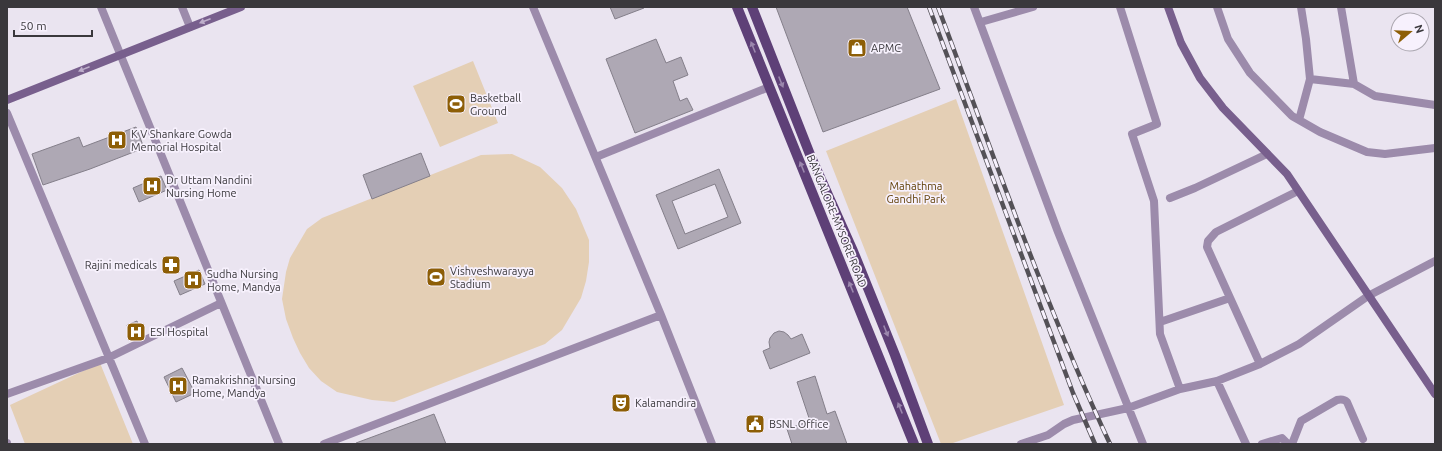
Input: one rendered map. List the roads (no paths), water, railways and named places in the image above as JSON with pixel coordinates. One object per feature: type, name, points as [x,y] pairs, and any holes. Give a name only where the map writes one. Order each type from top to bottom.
[{"type":"main road","name":"BANGALORE-MYSORE ROAD","points":[[737,7],[914,444]]},
{"type":"main road","name":"BANGALORE-MYSORE ROAD","points":[[752,7],[811,157],[895,355],[928,444]]},
{"type":"street","points":[[101,7],[279,444]]},
{"type":"street","points":[[182,7],[190,27]]},
{"type":"street","points":[[7,100],[241,7]]},
{"type":"street","points":[[533,7],[662,315],[712,444]]},
{"type":"street","points":[[974,7],[1058,232],[1143,444]]},
{"type":"street","points":[[980,22],[1033,7]]},
{"type":"street","points":[[1120,7],[1157,124],[1132,134],[1154,201],[1160,334],[1180,389]]},
{"type":"street","points":[[1168,7],[1181,42],[1200,78],[1223,108],[1287,174],[1435,394]]},
{"type":"street","points":[[1217,7],[1228,39],[1250,73],[1292,116],[1298,120],[1320,132],[1367,152],[1385,154],[1435,148]]},
{"type":"street","points":[[1298,120],[1310,79],[1301,7]]},
{"type":"street","points":[[1341,7],[1354,84]]},
{"type":"street","points":[[1310,79],[1354,84],[1375,96],[1435,105]]},
{"type":"street","points":[[596,157],[769,87]]},
{"type":"street","points":[[7,113],[145,444]]},
{"type":"street","points":[[1170,198],[1195,188],[1267,154]]},
{"type":"street","points":[[1260,364],[1207,247],[1208,241],[1216,232],[1298,191]]},
{"type":"street","points":[[1021,444],[1048,435],[1064,424],[1073,420],[1128,408],[1180,389],[1217,381],[1260,364],[1300,344],[1368,296],[1435,261]]},
{"type":"street","points":[[1160,322],[1230,298]]},
{"type":"street","points":[[7,394],[108,358],[221,303]]},
{"type":"street","points":[[324,444],[662,315]]},
{"type":"street","points":[[1217,381],[1246,444]]},
{"type":"street","points":[[1292,444],[1301,421],[1340,399],[1347,402],[1363,438]]},
{"type":"street","points":[[1262,444],[1282,438],[1288,444]]},
{"type":"railway","points":[[929,7],[1073,393],[1095,444]]},
{"type":"railway","points":[[938,7],[1041,282],[1110,444]]},
{"type":"place","name":"APMC","points":[[857,48]]},
{"type":"place","name":"Basketball Ground","points":[[456,104]]},
{"type":"place","name":"K V Shankare Gowda Memorial Hospital","points":[[117,140]]},
{"type":"place","name":"Dr Uttam Nandini Nursing Home","points":[[152,186]]},
{"type":"place","name":"Rajini medicals","points":[[171,265]]},
{"type":"place","name":"Vishveshwarayya Stadium","points":[[436,277]]},
{"type":"place","name":"Sudha Nursing Home, Mandya","points":[[193,280]]},
{"type":"place","name":"ESI Hospital","points":[[136,332]]},
{"type":"place","name":"Ramakrishna Nursing Home, Mandya","points":[[178,386]]},
{"type":"place","name":"Kalamandira","points":[[621,403]]},
{"type":"place","name":"BSNL Office","points":[[755,424]]},
{"type":"park label","name":"Mahathma Gandhi Park","points":[[916,192]]}]
